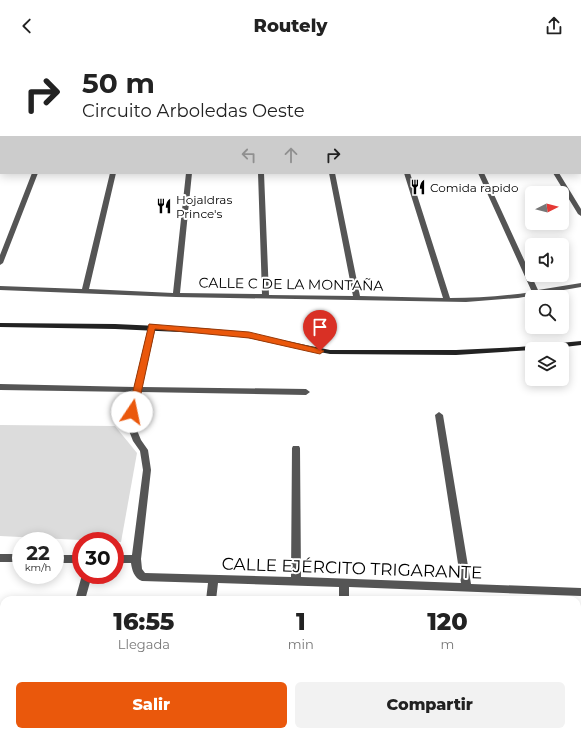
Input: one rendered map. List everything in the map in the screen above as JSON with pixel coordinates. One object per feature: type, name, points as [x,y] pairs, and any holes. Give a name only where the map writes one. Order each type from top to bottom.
[{"type":"street","points":[[0,263],[35,174]]},
{"type":"street","points":[[85,291],[113,174]]},
{"type":"street","points":[[176,295],[189,174]]},
{"type":"street","points":[[261,174],[266,297]]},
{"type":"street","points":[[332,174],[356,298]]},
{"type":"street","points":[[407,174],[447,299]]},
{"type":"street","points":[[481,174],[535,290]]},
{"type":"street","points":[[557,174],[581,214]]},
{"type":"street","name":"CALLE C DE LA MONTAÑA","points":[[551,290],[581,284]]},
{"type":"street","name":"CALLE C DE LA MONTAÑA","points":[[0,288],[176,295],[486,300],[525,295]]},
{"type":"street","points":[[0,325],[152,326],[249,335],[270,339],[309,350],[330,352],[468,353],[505,351],[581,343]]},
{"type":"street","points":[[124,559],[136,559],[147,470],[144,450],[137,441],[130,423],[152,326]]},
{"type":"street","points":[[0,387],[306,392]]},
{"type":"street","points":[[440,415],[467,587]]},
{"type":"street","points":[[296,448],[296,580]]},
{"type":"street","points":[[0,558],[12,558]]},
{"type":"street","name":"CALLE EJÉRCITO TRIGARANTE","points":[[136,559],[137,570],[142,577],[296,580],[581,592]]},
{"type":"street","points":[[212,596],[214,579]]},
{"type":"street","points":[[344,582],[344,596]]},
{"type":"street","points":[[81,596],[84,584]]},
{"type":"shaded area","points":[[0,425],[115,426],[137,453],[123,532],[72,532],[72,540],[64,539],[64,532],[12,532],[12,537],[0,536]]},
{"type":"place","name":"Comida rapido","points":[[418,187]]},
{"type":"place","name":"Hojaldras Prince's","points":[[164,206]]},
{"type":"route","points":[[132,412],[152,326],[249,335],[270,339],[309,350],[320,351]]}]
